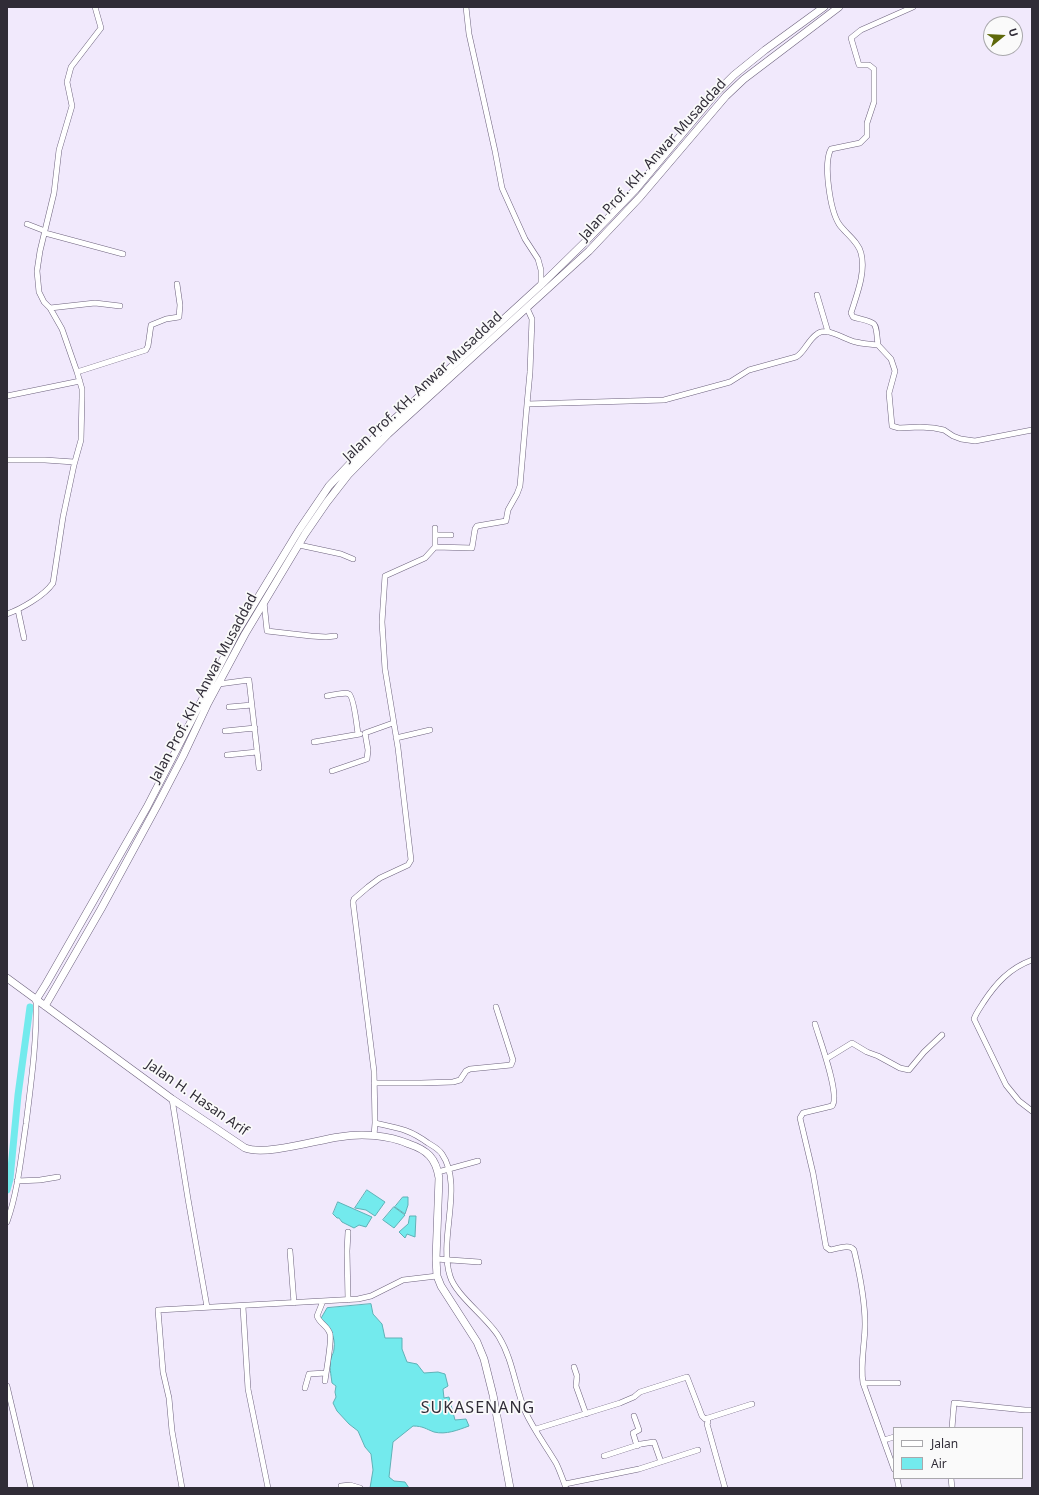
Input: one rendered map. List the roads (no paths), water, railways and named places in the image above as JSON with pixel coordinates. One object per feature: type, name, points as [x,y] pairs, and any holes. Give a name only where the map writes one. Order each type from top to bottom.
[{"type":"street","points":[[7,614],[18,610],[47,590],[53,584],[63,517],[74,462],[81,440],[82,397],[80,380],[62,329],[50,308],[41,297],[37,284],[37,271],[43,231],[54,193],[59,150],[72,106],[67,82],[68,72],[100,30],[101,26],[95,7]]},
{"type":"street","points":[[466,7],[469,34],[502,188],[525,239],[538,259],[541,270],[541,285],[546,292]]},
{"type":"street","name":"Jalan Prof. KH. Anwar Musaddad","points":[[38,996],[148,807],[226,651],[275,576],[299,545],[327,502],[348,475],[586,241],[636,188],[688,126],[734,75],[824,7]]},
{"type":"street","name":"Jalan Prof. KH. Anwar Musaddad","points":[[45,1006],[56,990],[158,804],[245,634],[264,602],[298,530],[322,495],[353,459],[378,434],[480,345],[546,292],[607,233],[726,96],[744,78],[839,7]]},
{"type":"street","points":[[913,7],[861,30],[851,38],[859,65],[869,65],[874,69],[874,102],[867,123],[868,132],[866,139],[860,143],[830,149],[827,176],[838,223],[859,248],[861,255],[860,287],[851,313],[853,317],[874,323],[876,326],[878,345],[891,359],[895,371],[889,393],[892,426],[899,428],[934,428],[944,430],[961,439],[975,441],[1032,430]]},
{"type":"street","points":[[803,22],[808,30]]},
{"type":"street","points":[[27,224],[43,231],[123,254]]},
{"type":"street","points":[[77,372],[146,350],[151,325],[153,323],[179,317],[180,305],[177,284]]},
{"type":"street","points":[[817,295],[828,332]]},
{"type":"street","points":[[50,308],[95,303],[120,306]]},
{"type":"street","points":[[435,547],[472,548],[476,527],[506,521],[508,510],[517,494],[520,486],[530,372],[532,319],[527,308]]},
{"type":"street","points":[[527,404],[664,400],[728,382],[736,379],[749,370],[796,357],[817,333],[821,332],[828,332],[855,342],[878,345]]},
{"type":"street","points":[[7,396],[80,380]]},
{"type":"street","points":[[7,460],[74,462]]},
{"type":"street","points":[[322,495],[327,502]]},
{"type":"street","points":[[435,528],[435,547],[425,558],[385,576],[382,622],[385,668],[396,738],[411,861],[408,865],[380,878],[354,899],[353,902],[368,1015],[374,1083],[375,1129],[398,1128],[419,1136],[442,1154],[444,1170],[451,1189],[446,1242],[441,1259],[453,1283],[500,1338],[514,1372],[525,1411],[556,1464],[566,1486],[639,1469],[698,1450]]},
{"type":"street","points":[[435,535],[451,535]]},
{"type":"street","points":[[299,545],[341,554],[353,559]]},
{"type":"street","points":[[264,602],[267,631],[310,636],[335,636]]},
{"type":"street","points":[[18,610],[24,638]]},
{"type":"street","points":[[219,684],[249,680],[259,768]]},
{"type":"street","points":[[327,696],[347,693],[350,695],[353,700],[358,734]]},
{"type":"street","points":[[229,707],[252,705]]},
{"type":"street","points":[[314,742],[365,733],[393,723]]},
{"type":"street","points":[[225,731],[254,728]]},
{"type":"street","points":[[396,738],[430,730]]},
{"type":"street","points":[[332,771],[367,759],[368,750],[365,733]]},
{"type":"street","points":[[227,755],[257,752]]},
{"type":"street","points":[[1032,960],[1022,964],[1008,973],[993,987],[974,1019],[1006,1085],[1019,1101],[1032,1111]]},
{"type":"street","name":"Jalan H. Hasan Arif","points":[[7,978],[38,996],[45,1006],[172,1099],[236,1143],[250,1150],[284,1148],[375,1129],[423,1150],[432,1157],[444,1170],[441,1259],[437,1276],[441,1286],[477,1342],[484,1359],[493,1395],[510,1488]]},
{"type":"street","points":[[7,1222],[11,1211],[17,1181],[33,1067],[38,996]]},
{"type":"street","points":[[36,1013],[45,1006]]},
{"type":"street","points":[[374,1083],[413,1084],[453,1082],[460,1080],[466,1071],[470,1069],[511,1064],[513,1060],[496,1007]]},
{"type":"street","points":[[815,1024],[833,1083],[835,1098],[832,1106],[803,1113],[800,1118],[813,1173],[826,1247],[830,1250],[851,1247],[853,1248],[856,1256],[862,1282],[864,1309],[862,1368],[863,1383],[884,1440],[892,1456]]},
{"type":"street","points":[[826,1059],[852,1043],[900,1068],[909,1070],[924,1052],[942,1035]]},
{"type":"street","points":[[172,1099],[207,1307]]},
{"type":"street","points":[[444,1170],[478,1161]]},
{"type":"street","points":[[17,1181],[40,1180],[58,1177]]},
{"type":"street","points":[[348,1232],[348,1300]]},
{"type":"street","points":[[290,1251],[294,1303]]},
{"type":"street","points":[[441,1259],[479,1262]]},
{"type":"street","points":[[182,1488],[172,1431],[169,1398],[163,1372],[159,1310],[294,1303],[322,1303],[348,1300],[371,1296],[402,1280],[437,1276]]},
{"type":"street","points":[[322,1303],[318,1318],[327,1328],[331,1336],[325,1381]]},
{"type":"street","points":[[243,1306],[248,1389],[268,1488]]},
{"type":"street","points":[[574,1367],[577,1376],[576,1386],[586,1414]]},
{"type":"street","points":[[306,1388],[309,1374],[326,1373]]},
{"type":"street","points":[[536,1429],[634,1398],[640,1392],[687,1377],[702,1416],[705,1418],[752,1404]]},
{"type":"street","points":[[863,1383],[898,1383]]},
{"type":"street","points":[[7,1386],[31,1488]]},
{"type":"street","points":[[952,1427],[954,1403],[1032,1410]]},
{"type":"street","points":[[634,1416],[639,1430],[633,1433],[636,1446]]},
{"type":"street","points":[[707,1418],[711,1441],[725,1488]]},
{"type":"street","points":[[884,1440],[893,1437]]},
{"type":"street","points":[[604,1456],[654,1442],[661,1462]]},
{"type":"street","points":[[342,1486],[350,1485],[360,1488]]},
{"type":"water","points":[[367,1190],[385,1202],[375,1216],[366,1210],[355,1208]]},
{"type":"water","points":[[403,1197],[408,1197],[408,1205],[405,1214],[395,1207]]},
{"type":"water","points":[[338,1202],[372,1217],[366,1227],[359,1225],[354,1228],[337,1218],[333,1214]]},
{"type":"water","points":[[394,1207],[405,1215],[394,1228],[383,1220]]},
{"type":"water","points":[[410,1216],[416,1216],[415,1237],[407,1234],[405,1238],[399,1232],[408,1224]]},
{"type":"water","points":[[371,1304],[373,1314],[382,1324],[385,1338],[402,1338],[402,1349],[407,1362],[417,1364],[424,1373],[438,1372],[445,1374],[448,1386],[443,1389],[444,1398],[449,1397],[455,1420],[466,1419],[469,1426],[452,1432],[438,1433],[422,1427],[413,1426],[393,1442],[389,1477],[394,1481],[405,1482],[409,1488],[370,1488],[373,1470],[371,1454],[365,1447],[358,1431],[337,1411],[333,1403],[336,1397],[336,1386],[332,1383],[330,1364],[334,1350],[334,1340],[329,1329],[320,1320],[327,1308]]},
{"type":"waterway","points":[[7,1190],[10,1179],[18,1095],[30,1007]]},
{"type":"district","name":"SUKASENANG","points":[[478,1408]]}]
